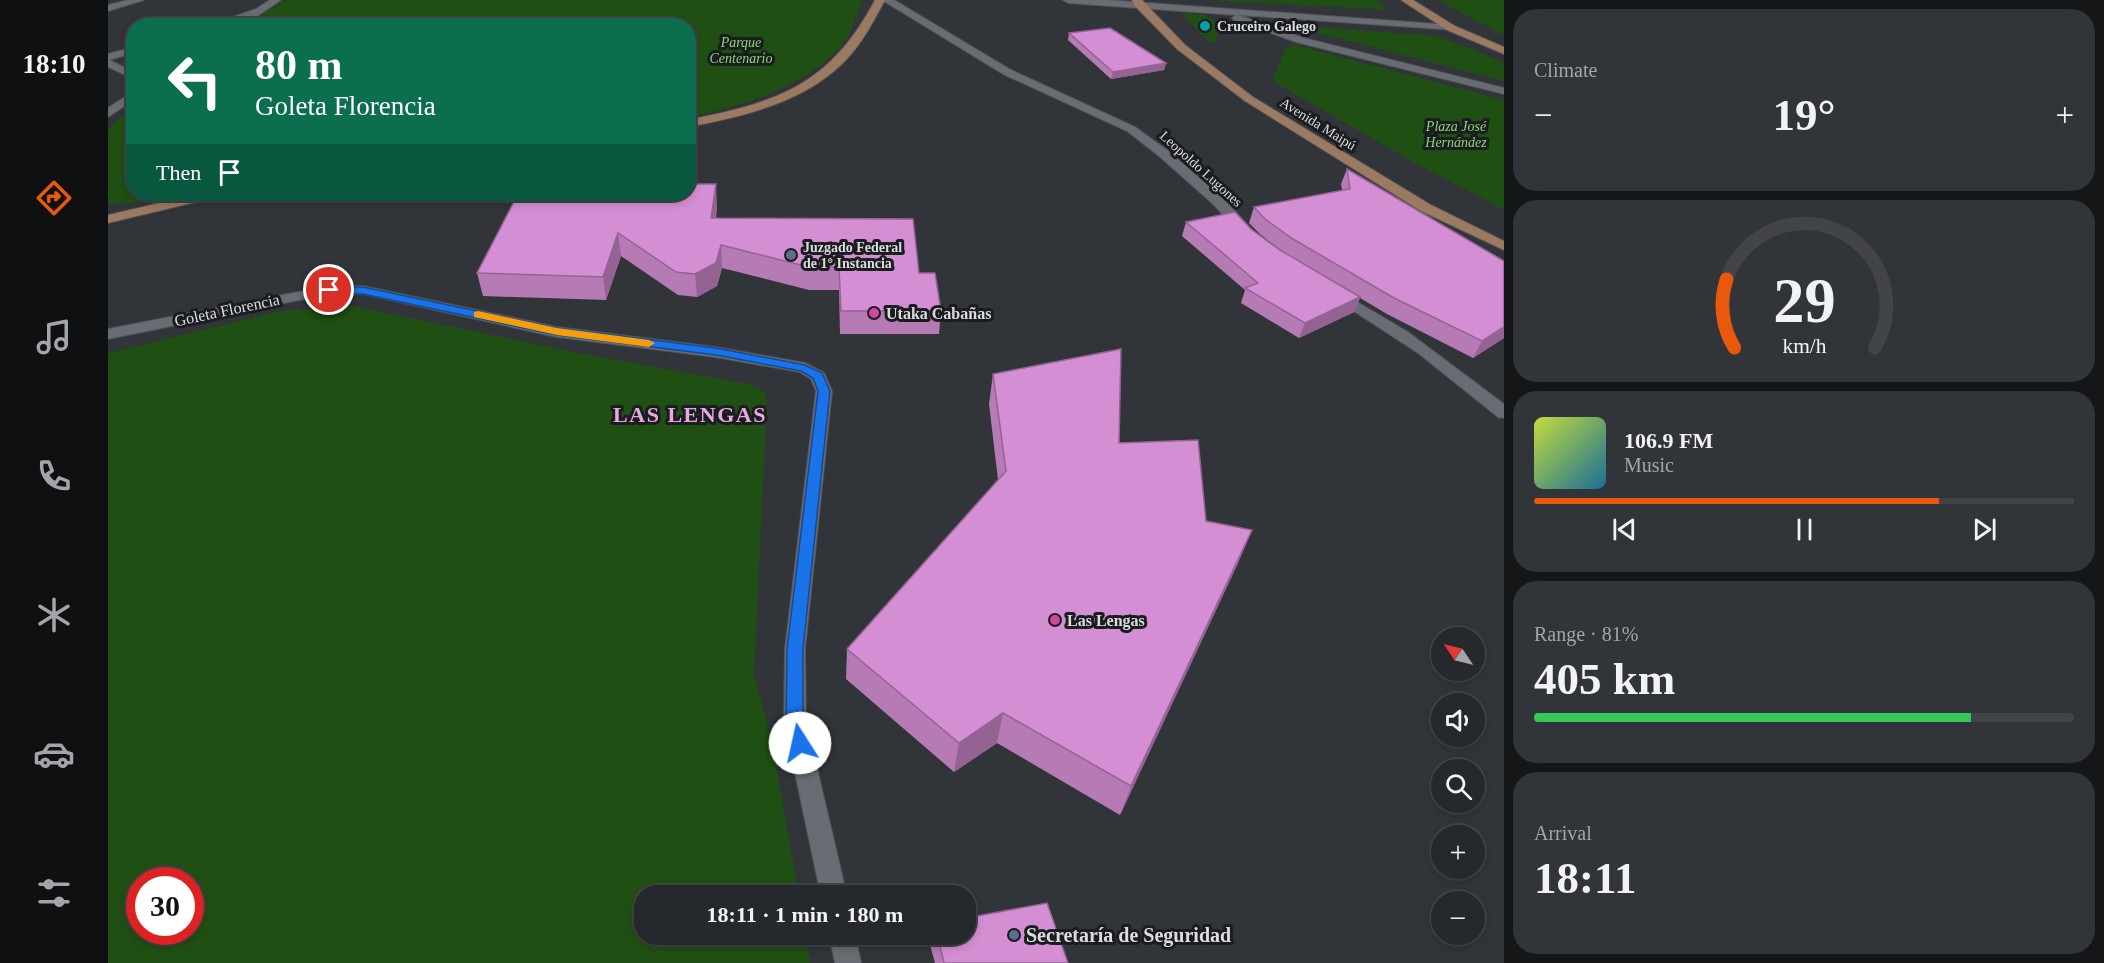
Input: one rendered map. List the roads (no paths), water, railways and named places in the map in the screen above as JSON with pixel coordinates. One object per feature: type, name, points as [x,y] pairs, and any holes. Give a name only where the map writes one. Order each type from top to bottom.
[{"type":"main road","points":[[696,122],[746,111],[803,87],[825,72],[857,41],[880,0]]},
{"type":"main road","points":[[1406,0],[1451,28],[1504,51]]},
{"type":"main road","name":"Avenida Maipú","points":[[1138,2],[1181,47],[1249,99],[1426,208],[1504,246]]},
{"type":"main road","points":[[108,219],[186,201]]},
{"type":"main road","points":[[108,213],[148,211]]},
{"type":"main road","points":[[108,225],[148,211]]},
{"type":"street","points":[[108,9],[139,0]]},
{"type":"street","points":[[249,18],[276,0]]},
{"type":"street","name":"Leopoldo Lugones","points":[[887,0],[1007,72],[1131,129],[1163,153],[1218,201],[1253,239]]},
{"type":"street","points":[[1068,0],[1138,2],[1211,11],[1451,28]]},
{"type":"street","points":[[237,18],[259,11]]},
{"type":"street","points":[[1211,11],[1300,40],[1504,91]]},
{"type":"street","points":[[108,57],[126,52]]},
{"type":"street","points":[[108,63],[126,72]]},
{"type":"street","points":[[108,114],[126,100]]},
{"type":"street","points":[[1329,289],[1405,334],[1446,363],[1504,413]]},
{"type":"street","name":"Goleta Florencia","points":[[108,334],[329,290],[363,290],[557,332],[716,352],[805,368],[818,376],[824,391],[796,640],[795,721],[832,885]]},
{"type":"street","points":[[844,945],[848,963]]},
{"type":"place","name":"Cruceiro Galego","points":[[1205,26]]},
{"type":"place","name":"Juzgado Federal de 1° Instancia","points":[[791,255]]},
{"type":"place","name":"Utaka Cabañas","points":[[874,313]]},
{"type":"place","name":"Las Lengas","points":[[1055,620]]},
{"type":"place","name":"Secretaría de Seguridad","points":[[1014,935]]},
{"type":"district","name":"LAS LENGAS","points":[[690,414]]},
{"type":"park label","name":"Parque Centenario","points":[[741,50]]},
{"type":"park label","name":"Plaza José Hernández","points":[[1456,134]]}]
